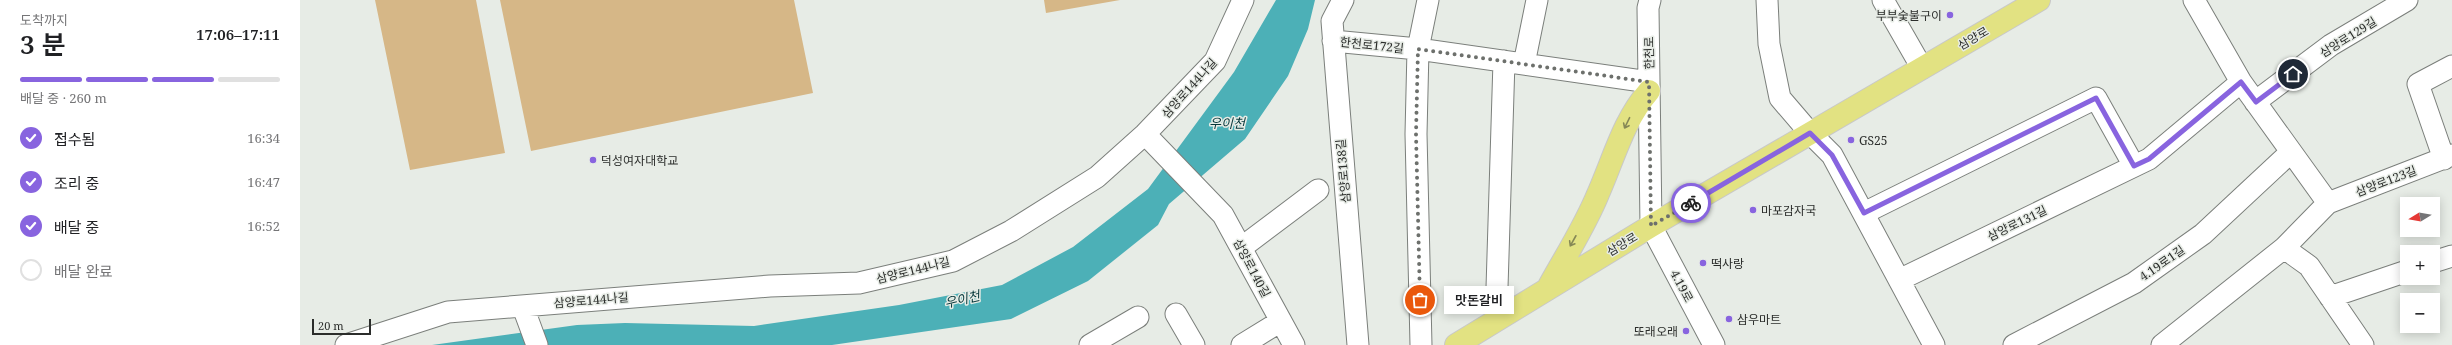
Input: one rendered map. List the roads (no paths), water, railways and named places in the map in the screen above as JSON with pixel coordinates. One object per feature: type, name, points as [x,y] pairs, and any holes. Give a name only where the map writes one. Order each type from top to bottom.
[{"type":"main road","name":"삼양로","points":[[1456,345],[1651,226],[1922,68],[2027,3]]},
{"type":"main road","points":[[1548,288],[1598,195],[1615,150],[1634,109],[1649,87]]},
{"type":"street","name":"삼양로144나길","points":[[346,345],[448,312],[770,286],[858,283],[954,261],[1011,231],[1097,177],[1145,134],[1215,61],[1243,0]]},
{"type":"street","name":"삼양로138길","points":[[1342,0],[1332,21],[1358,345]]},
{"type":"street","points":[[1421,345],[1416,134],[1418,49],[1428,0]]},
{"type":"street","points":[[1524,64],[1537,0]]},
{"type":"street","name":"한천로","points":[[1650,0],[1649,87],[1651,226]]},
{"type":"street","points":[[1767,0],[1769,44],[1780,98],[1810,133],[1832,155],[1934,345]]},
{"type":"street","points":[[1883,0],[1922,68]]},
{"type":"street","points":[[2162,345],[2284,248],[2328,204],[2241,82],[2194,0]]},
{"type":"street","name":"삼양로129길","points":[[2256,102],[2331,45],[2404,1]]},
{"type":"street","name":"한천로172길","points":[[1334,41],[1418,49],[1504,61],[1649,87]]},
{"type":"street","points":[[1496,320],[1504,61]]},
{"type":"street","name":"삼양로123길","points":[[2328,204],[2448,157],[2418,84],[2452,66]]},
{"type":"street","name":"삼양로131길","points":[[1899,280],[2149,159],[2241,82]]},
{"type":"street","points":[[1864,213],[2096,98],[2134,166]]},
{"type":"street","name":"삼양로140길","points":[[1145,134],[1223,215],[1294,345]]},
{"type":"street","name":"4.19로1길","points":[[2014,345],[2134,282],[2197,239],[2291,152]]},
{"type":"street","points":[[1241,248],[1318,190]]},
{"type":"street","name":"4.19로","points":[[1651,226],[1707,342]]},
{"type":"street","points":[[2284,248],[2309,266],[2358,343]]},
{"type":"street","points":[[2440,260],[2452,256]]},
{"type":"street","points":[[2330,297],[2400,273]]},
{"type":"street","points":[[523,307],[537,345]]},
{"type":"street","points":[[1176,314],[1194,345]]},
{"type":"street","points":[[1090,345],[1138,317]]},
{"type":"street","points":[[1242,345],[1281,321]]},
{"type":"water","name":"우이천","points":[[1276,0],[1315,0],[1308,29],[1288,76],[1245,139],[1169,204],[1158,225],[1088,281],[1011,319],[832,345],[432,345],[577,325],[625,323],[754,326],[899,305],[1002,285],[1073,247],[1148,189],[1234,72]]},
{"type":"place","name":"부부숯불구이","points":[[1950,15]]},
{"type":"place","name":"GS25","points":[[1851,140]]},
{"type":"place","name":"덕성여자대학교","points":[[593,160]]},
{"type":"place","name":"마포감자국","points":[[1753,210]]},
{"type":"place","name":"떡사랑","points":[[1703,263]]},
{"type":"place","name":"맛돈갈비","points":[[1420,300]]},
{"type":"place","name":"삼우마트","points":[[1729,319]]},
{"type":"place","name":"또래오래","points":[[1686,331]]}]
